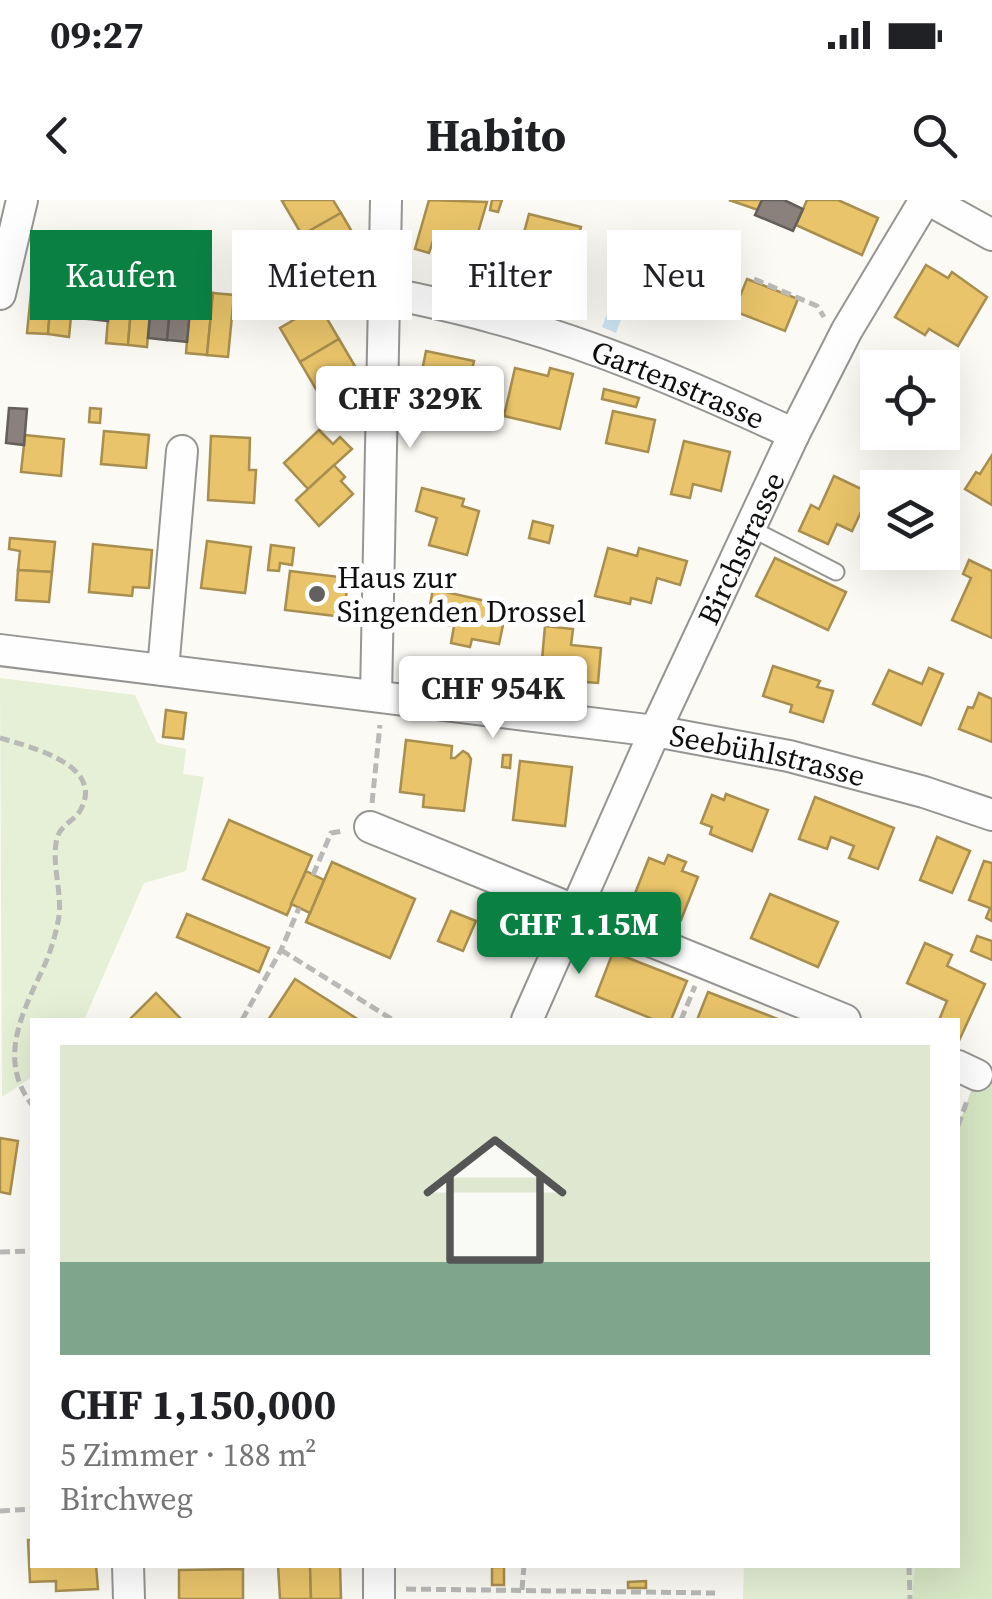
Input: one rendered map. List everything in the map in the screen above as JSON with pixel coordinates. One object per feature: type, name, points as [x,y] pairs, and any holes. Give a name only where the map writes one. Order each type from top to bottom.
[{"type":"street","points":[[0,294],[22,200]]},
{"type":"street","points":[[386,200],[386,230]]},
{"type":"street","points":[[927,200],[992,235]]},
{"type":"street","name":"Birchstrasse","points":[[528,1018],[655,731],[794,434],[847,330],[927,200]]},
{"type":"street","name":"Gartenstrasse","points":[[412,298],[494,317],[585,348],[702,391],[794,434]]},
{"type":"street","points":[[380,697],[383,320]]},
{"type":"street","points":[[163,670],[182,451]]},
{"type":"street","name":"Seebühlstrasse","points":[[0,650],[655,731],[789,756],[992,815]]},
{"type":"street","points":[[370,827],[840,1018]]},
{"type":"street","points":[[128,1568],[129,1599]]},
{"type":"lane","points":[[750,528],[836,572]]},
{"type":"path","points":[[754,279],[818,306],[822,316],[847,330]]},
{"type":"path","points":[[313,875],[331,833],[370,827],[380,697]]},
{"type":"path","points":[[0,738],[58,756],[79,776],[84,797],[82,808],[57,839],[59,915],[42,972],[6,1048]]},
{"type":"path","points":[[243,1018],[299,908]]},
{"type":"path","points":[[281,950],[390,1018]]},
{"type":"path","points":[[6,1056],[15,1088],[30,1103]]},
{"type":"path","points":[[0,1252],[30,1251]]},
{"type":"path","points":[[0,1512],[30,1509]]},
{"type":"path","points":[[522,1590],[524,1568]]},
{"type":"path","points":[[910,1568],[910,1599]]},
{"type":"path","points":[[378,1584],[714,1592]]},
{"type":"path","points":[[569,1591],[569,1599]]},
{"type":"green space","points":[[0,678],[135,695],[157,743],[186,749],[183,774],[204,777],[186,871],[144,883],[85,1018],[30,1018],[30,1078],[2,1097]]},
{"type":"green space","points":[[992,1071],[992,1599],[912,1599],[915,1568],[960,1568],[960,1121],[977,1075]]},
{"type":"green space","points":[[744,1568],[915,1568],[912,1599],[743,1599]]},
{"type":"water","points":[[607,314],[607,320],[621,320],[616,333],[602,327]]},
{"type":"building: Wohnen","points":[[333,200],[341,213],[311,230],[299,230],[282,201]]},
{"type":"building: Wohnen","points":[[429,200],[487,202],[479,230],[432,230],[429,253],[415,249]]},
{"type":"building: Wohnen","points":[[492,200],[502,200],[498,212],[490,210]]},
{"type":"building: Wohnen","points":[[729,200],[762,200],[758,210]]},
{"type":"building: Wohnen","points":[[807,200],[838,200],[878,218],[862,255],[796,225]]},
{"type":"building: Wohnen","points":[[341,213],[351,230],[311,230]]},
{"type":"building: Wohnen","points":[[529,214],[581,227],[580,230],[525,230]]},
{"type":"building: Wohnen","points":[[926,265],[948,278],[952,272],[987,297],[958,346],[929,329],[925,335],[895,317]]},
{"type":"building: Wohnen","points":[[747,279],[798,299],[785,331],[741,314],[741,294]]},
{"type":"building: Wohnen","points":[[213,293],[232,295],[228,357],[207,355]]},
{"type":"building: Wohnen","points":[[30,302],[30,320],[49,320],[48,334],[27,333]]},
{"type":"building: Wohnen","points":[[49,320],[71,320],[69,337],[48,334]]},
{"type":"building: Wohnen","points":[[108,320],[130,320],[128,345],[106,343]]},
{"type":"building: Wohnen","points":[[130,320],[149,320],[147,347],[128,345]]},
{"type":"building: Wohnen","points":[[189,320],[210,320],[207,355],[186,353]]},
{"type":"building: Wohnen","points":[[294,320],[328,320],[339,339],[300,362],[280,328]]},
{"type":"building: Wohnen","points":[[339,339],[359,373],[320,396],[300,362]]},
{"type":"building: Wohnen","points":[[426,351],[474,361],[466,396],[419,386]]},
{"type":"building: Wohnen","points":[[515,368],[548,376],[550,368],[573,374],[560,429],[504,416]]},
{"type":"building: Wohnen","points":[[604,389],[639,398],[636,407],[602,399]]},
{"type":"building: Wohnen","points":[[90,408],[101,409],[100,423],[89,422]]},
{"type":"building: Wohnen","points":[[613,411],[655,420],[648,452],[606,443]]},
{"type":"building: Wohnen","points":[[319,430],[333,444],[340,437],[352,449],[308,489],[284,463]]},
{"type":"building: Wohnen","points":[[104,431],[149,435],[146,468],[101,464]]},
{"type":"building: Wohnen","points":[[25,435],[64,439],[61,476],[21,472]]},
{"type":"building: Wohnen","points":[[211,436],[250,438],[249,470],[256,470],[254,503],[208,500]]},
{"type":"building: Wohnen","points":[[684,441],[730,452],[721,491],[693,484],[690,498],[671,494]]},
{"type":"building: Wohnen","points":[[992,455],[992,505],[965,489]]},
{"type":"building: Wohnen","points":[[334,465],[353,494],[319,526],[296,500]]},
{"type":"building: Wohnen","points":[[834,476],[860,488],[860,514],[852,531],[837,524],[828,544],[799,531],[811,505],[819,509]]},
{"type":"building: Wohnen","points":[[422,488],[464,499],[462,506],[479,511],[467,555],[429,545],[437,518],[416,511]]},
{"type":"building: Wohnen","points":[[533,521],[553,526],[549,543],[529,538]]},
{"type":"building: Wohnen","points":[[10,538],[55,542],[52,572],[18,570],[20,551],[9,549]]},
{"type":"building: Wohnen","points":[[207,541],[251,547],[245,593],[201,588]]},
{"type":"building: Wohnen","points":[[93,544],[152,550],[149,588],[133,587],[132,596],[89,592]]},
{"type":"building: Wohnen","points":[[271,545],[294,548],[292,565],[280,563],[279,571],[268,570]]},
{"type":"building: Wohnen","points":[[608,548],[637,556],[639,548],[687,561],[680,585],[657,578],[651,603],[631,598],[630,604],[595,596]]},
{"type":"building: Wohnen","points":[[775,558],[846,592],[828,630],[756,596]]},
{"type":"building: Wohnen","points":[[969,560],[992,571],[992,638],[952,620],[971,578],[963,574]]},
{"type":"building: Wohnen","points":[[18,570],[52,572],[49,602],[16,600]]},
{"type":"building: Wohnen","name":"Haus zur Singenden Drossel","points":[[290,571],[348,578],[344,617],[285,610]]},
{"type":"building: Wohnen","points":[[433,589],[507,606],[499,644],[472,639],[470,647],[451,643],[454,626],[427,621]]},
{"type":"building: Wohnen","points":[[545,626],[573,629],[571,645],[601,648],[598,683],[559,680],[560,662],[542,660]]},
{"type":"building: Wohnen","points":[[773,666],[820,681],[817,687],[833,691],[823,722],[790,712],[792,705],[763,696]]},
{"type":"building: Wohnen","points":[[929,668],[943,674],[921,725],[873,704],[889,670],[922,684]]},
{"type":"building: Wohnen","points":[[979,693],[992,699],[992,742],[959,729]]},
{"type":"building: Wohnen","points":[[166,710],[186,713],[183,739],[163,737]]},
{"type":"building: Wohnen","points":[[406,740],[452,746],[451,758],[463,751],[468,754],[471,759],[464,811],[423,807],[424,795],[400,792]]},
{"type":"building: Wohnen","points":[[503,755],[511,755],[510,768],[502,767]]},
{"type":"building: Wohnen","points":[[520,761],[572,767],[565,826],[513,820]]},
{"type":"building: Wohnen","points":[[726,794],[768,810],[752,851],[710,834],[712,827],[701,823],[712,795],[724,800]]},
{"type":"building: Wohnen","points":[[815,797],[894,828],[878,869],[849,858],[854,846],[831,837],[827,849],[799,839]]},
{"type":"building: Wohnen","points":[[229,820],[312,856],[287,915],[203,879]]},
{"type":"building: Wohnen","points":[[937,837],[970,851],[952,893],[920,880]]},
{"type":"building: Wohnen","points":[[668,855],[686,862],[682,871],[698,877],[681,920],[632,901],[649,858],[664,864]]},
{"type":"building: Wohnen","points":[[984,861],[992,863],[992,921],[986,918],[990,908],[969,900]]},
{"type":"building: Wohnen","points":[[332,862],[415,899],[390,958],[306,922]]},
{"type":"building: Wohnen","points":[[306,871],[324,880],[310,913],[291,904]]},
{"type":"building: Wohnen","points":[[770,894],[838,922],[818,967],[751,938]]},
{"type":"building: Wohnen","points":[[451,911],[476,921],[463,951],[438,941]]},
{"type":"building: Wohnen","points":[[187,914],[269,948],[259,972],[177,937]]},
{"type":"building: Wohnen","points":[[977,936],[992,941],[992,960],[971,951]]},
{"type":"building: Wohnen","points":[[925,943],[952,955],[947,966],[985,984],[960,1039],[960,1018],[940,1018],[947,1001],[907,983]]},
{"type":"building: Wohnen","points":[[613,952],[687,981],[672,1018],[650,1018],[596,996]]},
{"type":"building: Wohnen","points":[[295,979],[356,1018],[269,1018]]},
{"type":"building: Wohnen","points":[[708,992],[775,1018],[698,1018]]},
{"type":"building: Wohnen","points":[[156,993],[180,1018],[131,1018]]},
{"type":"building: Wohnen","points":[[0,1138],[18,1141],[10,1194],[0,1192]]},
{"type":"building: Wohnen","points":[[28,1540],[30,1568],[96,1568],[98,1589],[56,1591],[56,1581],[30,1582]]},
{"type":"building: Wohnen","points":[[278,1568],[310,1568],[311,1599],[280,1599]]},
{"type":"building: Wohnen","points":[[310,1568],[340,1568],[341,1599],[311,1599]]},
{"type":"building: Wohnen","points":[[492,1568],[504,1568],[504,1585],[492,1585]]},
{"type":"building: Wohnen","points":[[243,1569],[243,1599],[179,1599],[179,1570]]},
{"type":"building: Wohnen","points":[[646,1581],[646,1588],[628,1588],[628,1582]]},
{"type":"building: Industrie","points":[[762,200],[784,200],[803,209],[793,231],[755,215]]},
{"type":"building: Industrie","points":[[150,320],[169,320],[167,340],[148,338]]},
{"type":"building: Industrie","points":[[169,320],[189,320],[187,342],[167,340]]},
{"type":"building: Industrie","points":[[9,408],[27,409],[24,445],[6,443]]},
{"type":"place","name":"Haus zur Singenden Drossel","points":[[317,594]]}]
